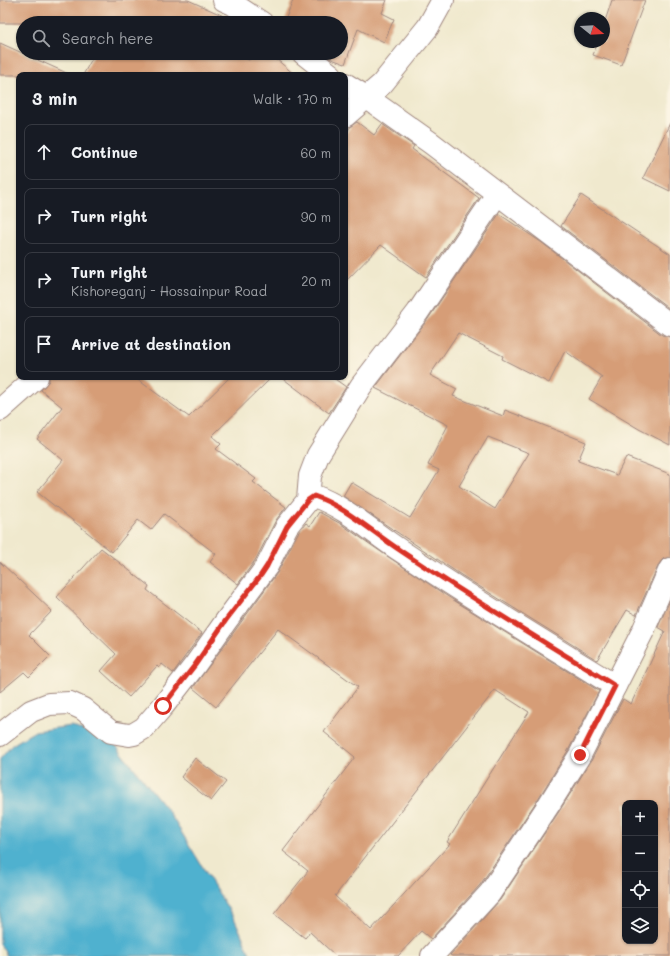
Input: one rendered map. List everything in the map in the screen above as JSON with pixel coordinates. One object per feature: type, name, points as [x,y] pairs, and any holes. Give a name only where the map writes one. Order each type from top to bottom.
[{"type":"street","points":[[224,0],[251,16]]},
{"type":"street","points":[[348,113],[382,84],[428,27],[443,0]]},
{"type":"street","points":[[312,60],[327,72]]},
{"type":"street","points":[[348,86],[366,97],[431,144],[670,325]]},
{"type":"street","points":[[308,500],[310,476],[318,455],[361,386],[418,312],[497,194]]},
{"type":"street","points":[[0,410],[34,380]]},
{"type":"street","points":[[0,735],[31,711],[49,704],[70,703],[83,709],[111,732],[129,735],[134,734],[144,728],[191,671],[226,620],[267,566],[287,526],[308,500],[314,496],[343,510],[400,551],[552,648],[615,686]]},
{"type":"street","points":[[432,956],[490,893],[580,755],[643,631],[670,569]]},
{"type":"water","points":[[71,726],[115,744],[169,812],[235,920],[251,956],[7,956],[0,944],[0,759],[12,745],[35,731]]},
{"type":"building","points":[[0,0],[188,0],[224,16],[16,16],[16,23],[0,23]]},
{"type":"building","points":[[293,0],[387,0],[382,13],[394,19],[384,42],[358,29],[348,56],[348,16],[287,16]]},
{"type":"building","points":[[612,0],[645,0],[621,65],[593,55],[596,48],[610,48],[610,12],[608,12]]},
{"type":"building","points":[[0,43],[16,50],[16,60],[38,60],[64,72],[16,72],[16,75],[0,75]]},
{"type":"building","points":[[91,60],[277,60],[291,72],[85,72]]},
{"type":"building","points":[[334,60],[346,60],[345,64]]},
{"type":"building","points":[[357,122],[374,135],[382,124],[414,146],[412,149],[479,198],[426,277],[381,245],[348,279],[348,130],[351,126]]},
{"type":"building","points":[[670,123],[670,191],[643,178]]},
{"type":"building","points":[[581,195],[670,254],[670,309],[561,226]]},
{"type":"building","points":[[499,214],[541,242],[662,335],[670,337],[670,445],[639,429],[589,399],[602,377],[565,351],[549,383],[502,359],[503,356],[458,333],[430,375],[457,389],[453,396],[503,416],[505,410],[586,442],[578,461],[617,475],[626,457],[670,474],[670,557],[663,559],[659,564],[636,615],[627,610],[597,660],[461,575],[343,496],[351,482],[410,518],[439,470],[428,465],[448,425],[375,388],[428,319]],"holes":[[[488,437],[529,453],[495,509],[459,486]]]},
{"type":"building","points":[[138,380],[189,417],[227,380],[269,380],[212,436],[221,444],[216,449],[256,479],[253,482],[286,507],[276,520],[256,559],[238,584],[210,562],[216,554],[164,514],[151,530],[138,520],[112,552],[37,492],[63,460],[37,439],[62,407],[41,390],[49,381]]},
{"type":"building","points":[[285,380],[336,380],[346,387],[329,413]]},
{"type":"building","points":[[319,512],[341,524],[447,596],[599,691],[569,749],[538,799],[480,885],[431,939],[421,931],[398,956],[336,956],[310,932],[305,938],[274,914],[308,871],[283,851],[355,757],[324,732],[358,687],[278,629],[216,707],[193,688],[277,573],[298,533],[306,523],[310,526]],"holes":[[[495,690],[529,712],[447,842],[450,844],[371,930],[335,896]]]},
{"type":"building","points":[[101,548],[149,586],[147,590],[202,633],[173,673],[162,664],[159,668],[157,666],[129,697],[101,671],[116,654],[57,597]]},
{"type":"building","points":[[0,562],[52,611],[29,635],[50,656],[29,677],[24,672],[0,692]]},
{"type":"building","points":[[670,600],[670,956],[450,955],[500,900],[591,761],[623,699],[631,704],[665,631],[658,627]]},
{"type":"building","points":[[195,758],[226,782],[211,801],[181,777]]},
{"type":"route","points":[[163,706],[261,575],[287,526],[308,500],[314,496],[343,510],[400,551],[552,648],[615,686],[580,755]]}]
